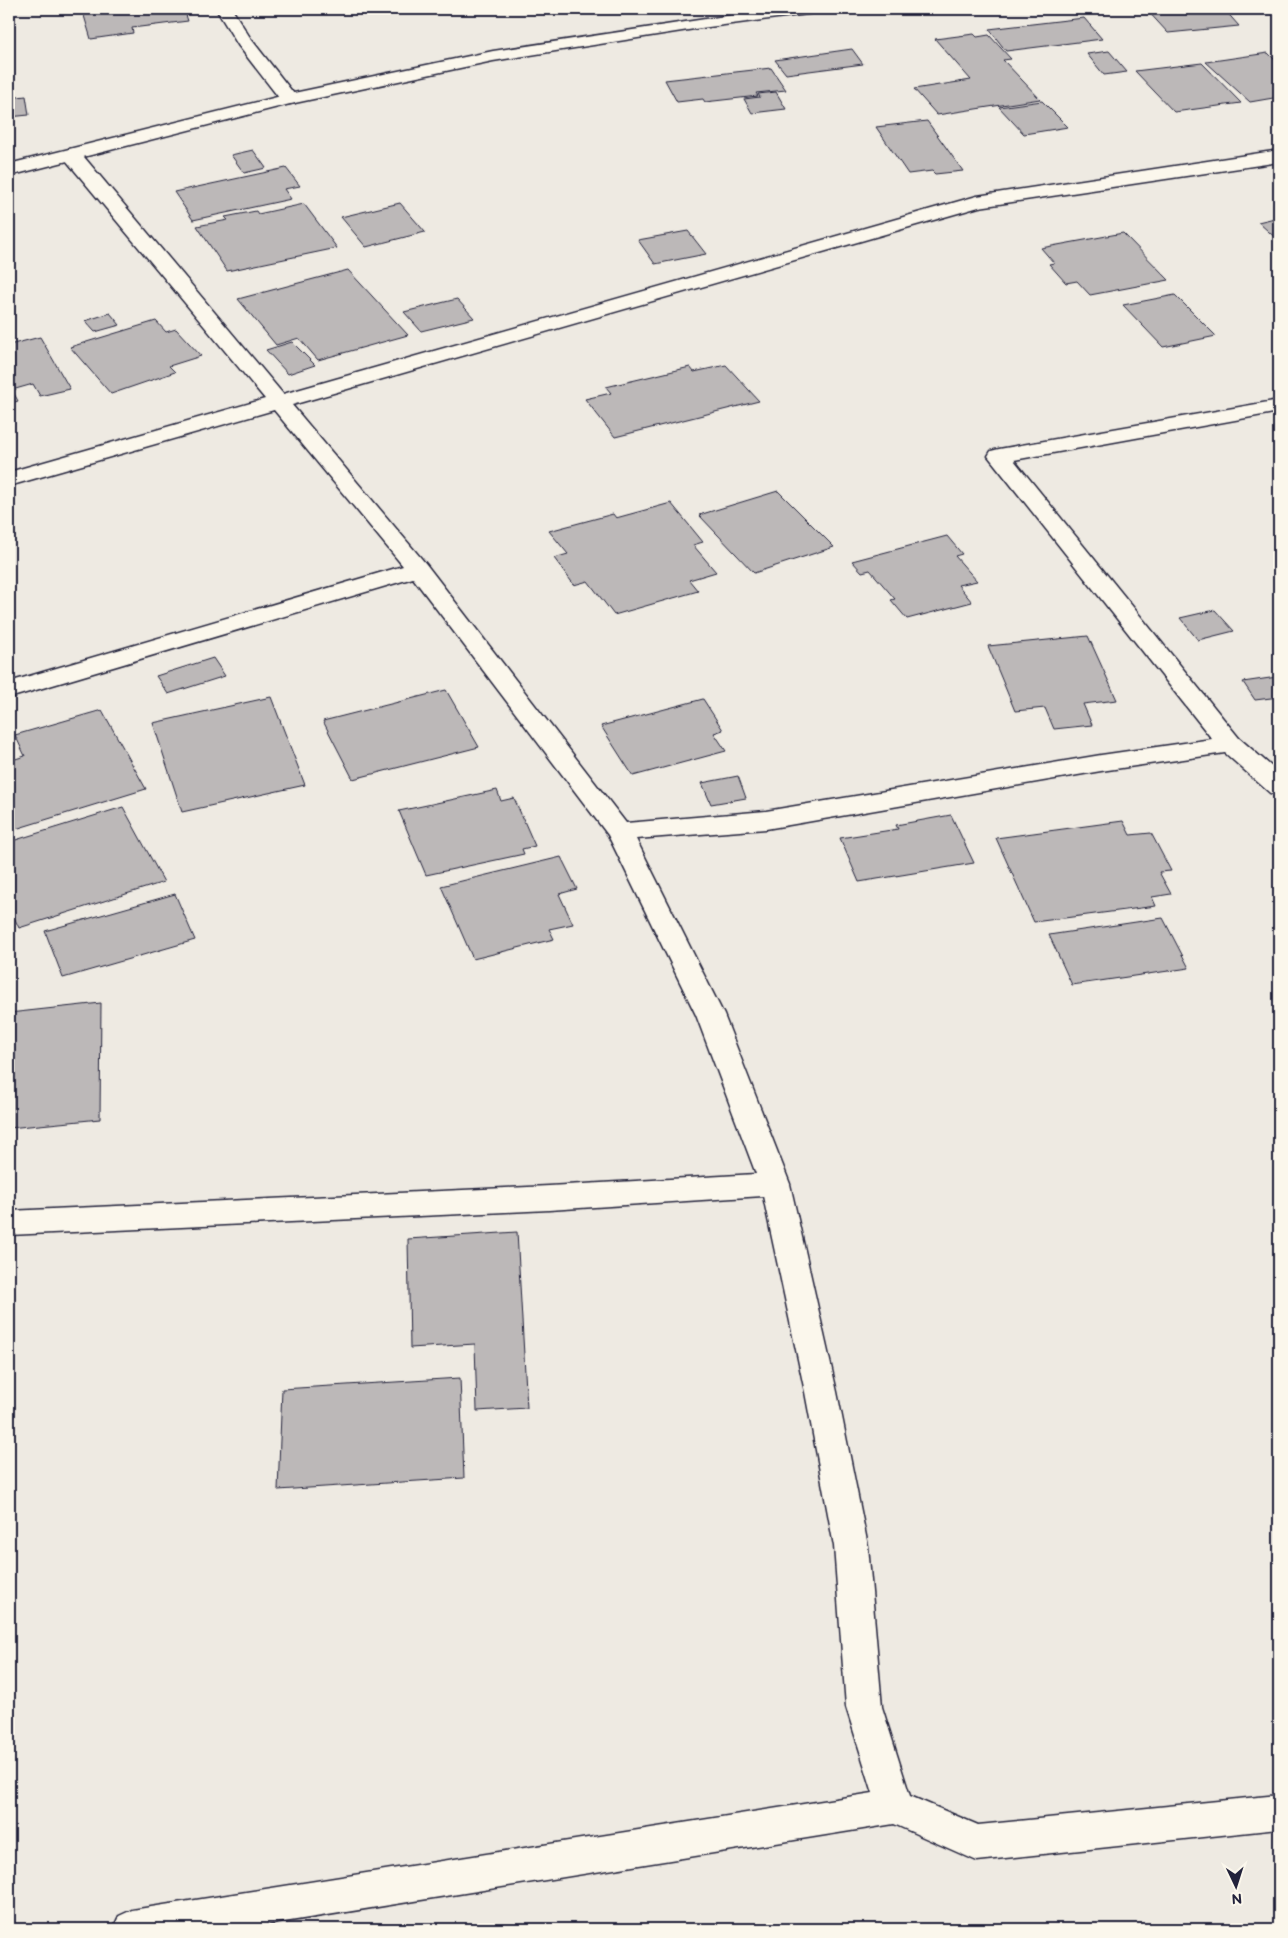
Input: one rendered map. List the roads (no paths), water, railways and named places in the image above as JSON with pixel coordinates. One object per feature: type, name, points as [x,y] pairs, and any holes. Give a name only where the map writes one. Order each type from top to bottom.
[{"type":"street","points":[[224,9],[244,41],[289,99]]},
{"type":"street","points":[[9,170],[289,99],[493,56],[701,23],[808,9]]},
{"type":"street","points":[[72,155],[418,569],[619,832],[710,1015],[774,1184],[821,1392],[851,1546],[864,1707],[895,1807]]},
{"type":"street","points":[[9,479],[977,202],[1279,156]]},
{"type":"street","points":[[1279,406],[999,456],[1230,744],[1279,787]]},
{"type":"street","points":[[9,690],[418,569]]},
{"type":"street","points":[[619,832],[766,820],[1101,763],[1230,744]]},
{"type":"street","points":[[9,1222],[549,1198],[774,1184]]},
{"type":"street","points":[[132,1929],[895,1807],[977,1843],[1279,1812]]}]
